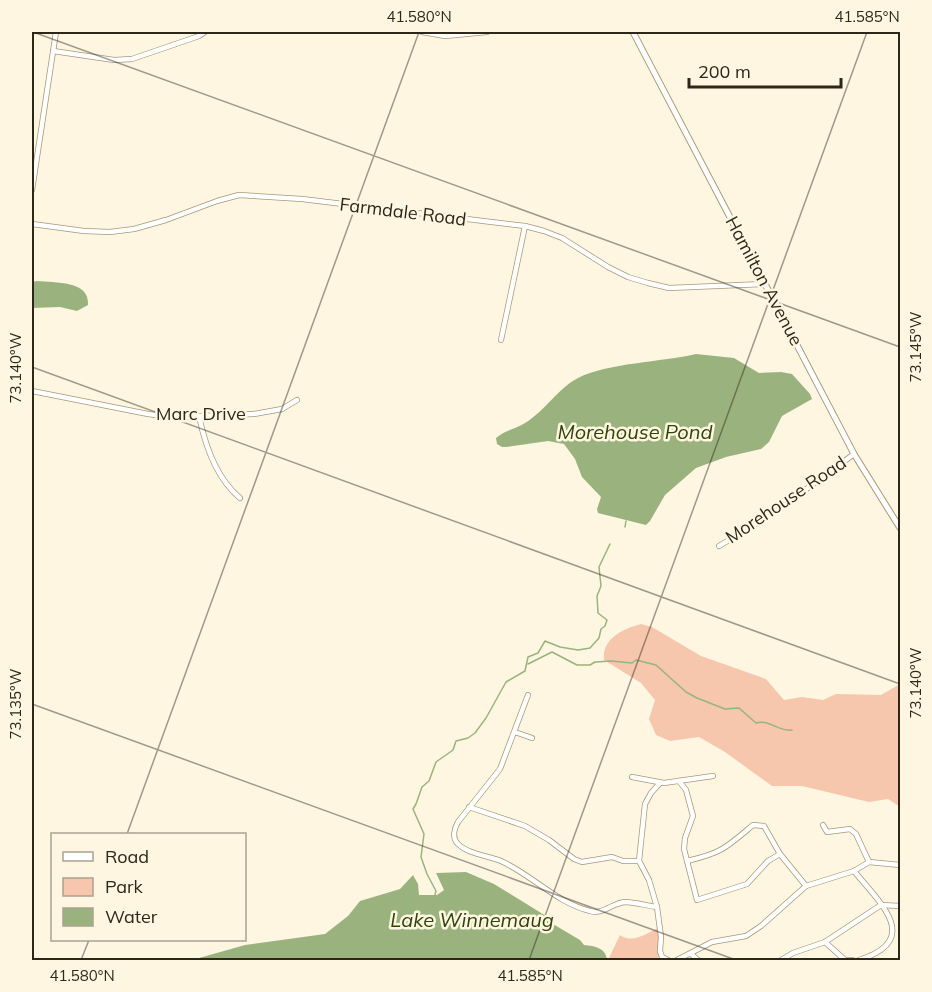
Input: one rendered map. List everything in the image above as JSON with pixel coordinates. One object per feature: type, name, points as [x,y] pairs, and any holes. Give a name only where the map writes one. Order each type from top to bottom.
[{"type":"street","points":[[32,190],[56,32]]},
{"type":"street","points":[[53,51],[114,60],[132,59],[205,32]]},
{"type":"street","points":[[422,32],[445,36],[486,32]]},
{"type":"street","name":"Hamilton Avenue","points":[[633,32],[854,454],[900,528]]},
{"type":"street","name":"Farmdale Road","points":[[32,224],[110,232],[134,229],[166,220],[239,195],[301,199],[525,226],[562,238],[628,277],[669,288],[766,284]]},
{"type":"street","points":[[501,340],[525,226]]},
{"type":"street","name":"Marc Drive","points":[[32,392],[148,414],[199,416],[254,414],[282,409],[297,400]]},
{"type":"street","points":[[199,416],[210,453],[229,488],[240,498]]},
{"type":"street","name":"Morehouse Road","points":[[719,546],[774,513],[854,454]]},
{"type":"street","points":[[528,694],[500,769],[469,807],[454,830],[455,839],[466,849],[501,861],[568,903],[591,912],[600,912],[627,902],[657,907]]},
{"type":"street","points":[[515,732],[532,738]]},
{"type":"street","points":[[632,777],[660,783],[713,776]]},
{"type":"street","points":[[679,781],[686,790],[693,816],[685,838],[684,849],[697,900],[747,884],[768,861],[780,854]]},
{"type":"street","points":[[660,783],[645,804],[639,861],[649,880],[657,907],[661,937],[660,951],[662,957],[668,960]]},
{"type":"street","points":[[469,807],[525,826],[582,862],[612,857],[623,861],[639,861]]},
{"type":"street","points":[[687,861],[711,856],[723,850],[753,825],[758,824],[764,826],[780,854],[806,886]]},
{"type":"street","points":[[823,825],[827,832],[850,829],[856,834],[869,862]]},
{"type":"street","points":[[677,960],[712,942],[746,936],[761,926],[806,886],[854,871],[869,862],[900,865]]},
{"type":"street","points":[[854,871],[892,922],[893,933],[888,946],[873,956],[860,960]]},
{"type":"street","points":[[781,960],[793,953],[825,942],[881,905],[900,906]]},
{"type":"street","points":[[825,942],[845,960],[852,960]]},
{"type":"street","points":[[691,954],[698,960]]},
{"type":"green space","points":[[641,624],[652,627],[701,656],[766,679],[784,700],[802,697],[823,700],[836,694],[881,695],[900,684],[900,807],[888,799],[869,802],[802,786],[772,786],[725,752],[699,737],[670,741],[656,735],[649,719],[655,700],[641,683],[604,660],[604,652],[610,640],[621,632]]},
{"type":"green space","points":[[658,928],[662,940],[658,960],[608,960],[620,935],[630,939]]},
{"type":"water","points":[[32,282],[70,284],[77,287],[87,297],[88,305],[77,311],[60,307],[32,308]]},
{"type":"water","name":"Morehouse Pond","points":[[696,354],[734,358],[759,373],[792,374],[812,399],[782,416],[769,442],[761,449],[726,457],[696,468],[665,495],[646,525],[598,513],[601,497],[582,477],[575,459],[564,444],[548,441],[502,447],[497,444],[496,438],[532,418],[578,378],[604,369]]},
{"type":"water","name":"Lake Winnemaug","points":[[466,872],[494,884],[546,916],[553,924],[580,940],[584,945],[599,948],[605,953],[607,960],[192,960],[245,945],[325,934],[348,916],[360,901],[400,889],[413,875],[418,884],[419,895],[437,895],[444,890],[436,873]]},
{"type":"waterway","points":[[625,527],[626,521]]},
{"type":"waterway","points":[[435,895],[436,891],[421,857],[424,834],[413,809],[422,787],[429,781],[436,762],[453,750],[456,741],[468,738],[475,733],[506,682],[525,671],[528,657],[538,653],[545,641],[560,647],[578,650],[590,648],[599,638],[601,629],[607,620],[598,613],[597,596],[601,586],[599,567],[610,544]]},
{"type":"waterway","points":[[528,664],[552,652],[577,665],[611,661],[632,663],[636,660],[656,665],[686,692],[697,698],[725,709],[739,708],[756,723],[761,722],[792,730]]}]
